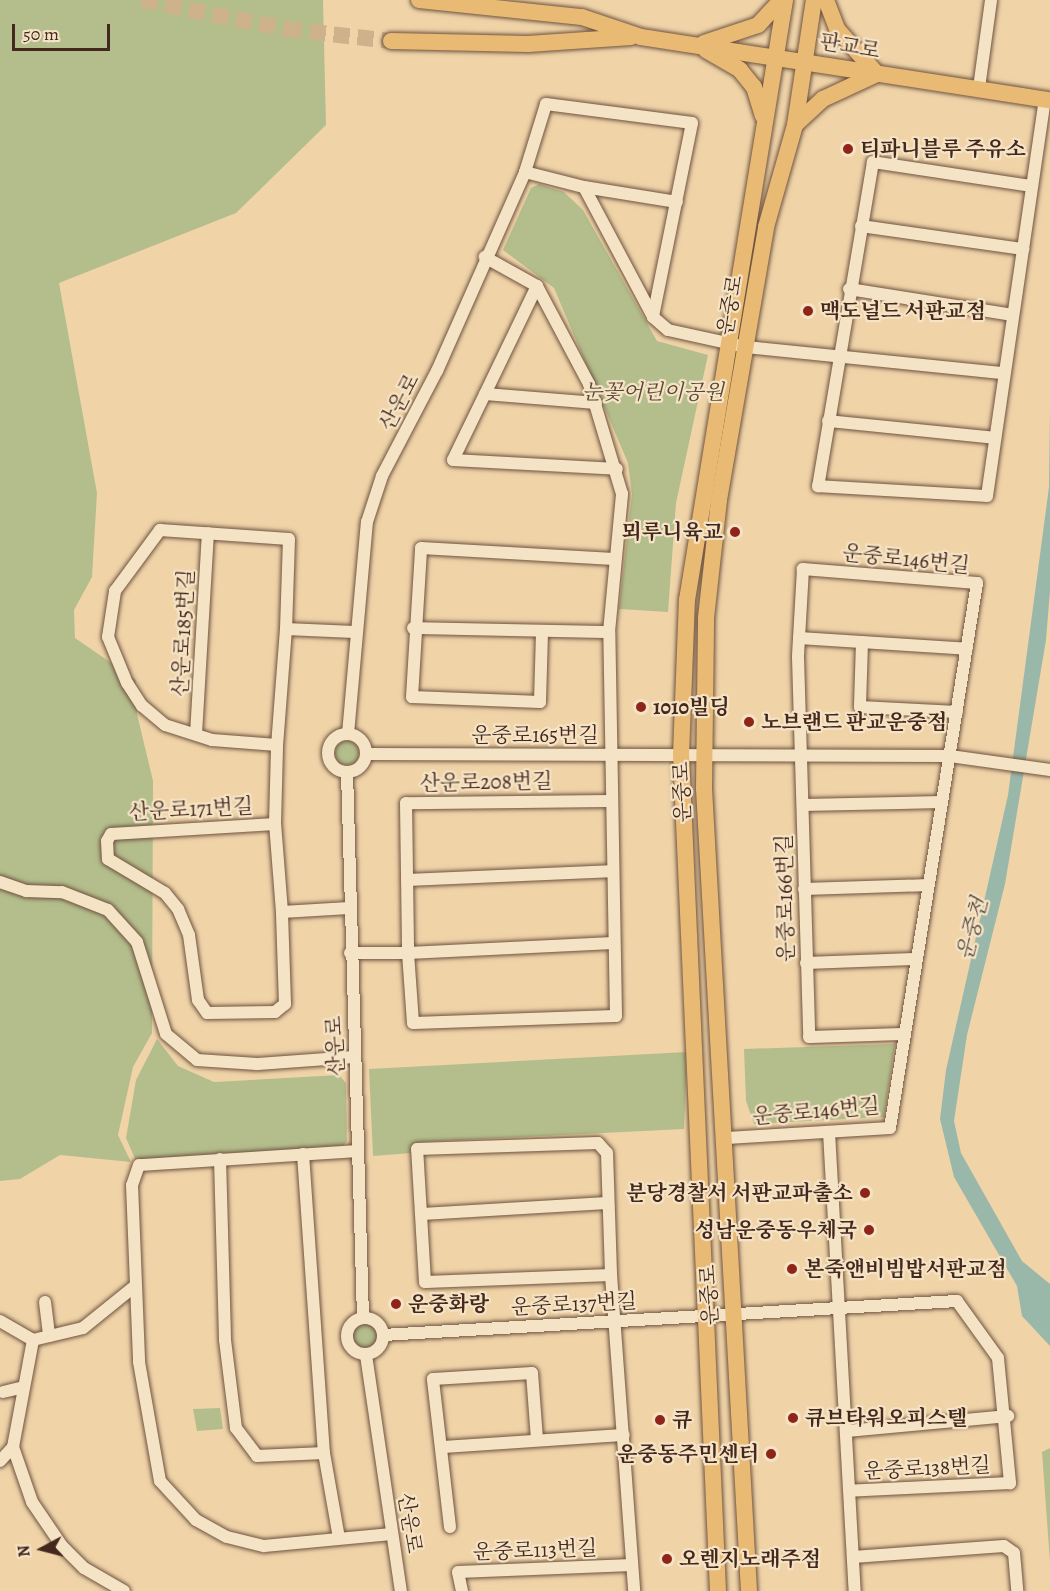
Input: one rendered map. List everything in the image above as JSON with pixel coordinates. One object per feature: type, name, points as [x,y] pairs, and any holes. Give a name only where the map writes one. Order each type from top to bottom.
[{"type":"main road","name":"판교로","points":[[419,0],[582,17],[641,37],[776,56],[1048,100]]},
{"type":"main road","points":[[698,45],[758,25],[783,0]]},
{"type":"main road","name":"운중로","points":[[718,1591],[681,755],[687,600],[726,342],[776,56],[783,0]]},
{"type":"main road","name":"운중로","points":[[749,1591],[731,1315],[727,1137],[704,756],[708,582],[766,227],[795,125],[814,0]]},
{"type":"main road","points":[[795,125],[823,99],[877,74],[837,29],[826,0]]},
{"type":"main road","name":"판교로","points":[[391,41],[528,44],[641,37]]},
{"type":"main road","points":[[698,45],[740,70],[754,87],[764,120]]},
{"type":"street","points":[[979,88],[991,0]]},
{"type":"street","points":[[1031,186],[873,162],[836,355],[818,486],[987,496],[1031,186],[1048,100]]},
{"type":"street","name":"산운로","points":[[348,734],[354,632],[367,522],[379,486],[437,371],[484,257],[525,172],[546,104],[692,123],[677,202]]},
{"type":"street","points":[[525,172],[584,187],[677,202],[653,316]]},
{"type":"street","points":[[584,187],[653,316],[668,330],[746,347],[1004,374]]},
{"type":"street","points":[[861,226],[1023,249]]},
{"type":"street","points":[[484,257],[537,286],[596,403],[617,469],[622,494],[614,559],[609,632],[610,871],[616,1016],[413,1023],[408,953],[407,880],[610,871]]},
{"type":"street","points":[[537,286],[453,459],[617,469]]},
{"type":"street","points":[[849,289],[1013,315]]},
{"type":"street","points":[[485,394],[596,403]]},
{"type":"street","points":[[828,421],[995,438]]},
{"type":"street","name":"산운로185번길","points":[[275,786],[286,629],[289,539],[160,530],[115,591],[108,637],[113,659],[142,706],[165,725],[196,734],[277,745]]},
{"type":"street","name":"산운로185번길","points":[[196,734],[208,533]]},
{"type":"street","points":[[609,632],[542,633],[413,628],[421,548],[614,559]]},
{"type":"street","name":"운중로166번길","points":[[803,569],[799,638],[809,1037],[903,1034]]},
{"type":"street","name":"운중로146번길","points":[[727,1137],[890,1128],[941,802],[955,757],[957,712],[976,583],[803,569]]},
{"type":"street","name":"운중로165번길","points":[[413,628],[412,697],[540,702],[542,633]]},
{"type":"street","points":[[286,629],[354,632]]},
{"type":"street","points":[[799,638],[967,649]]},
{"type":"street","points":[[862,642],[860,707],[957,712]]},
{"type":"street","points":[[348,734],[359,738],[366,754],[358,769],[347,772],[336,768],[328,752],[332,741],[348,734]]},
{"type":"street","name":"운중로165번길","points":[[366,754],[704,756]]},
{"type":"street","points":[[704,756],[955,757],[1050,770]]},
{"type":"street","name":"산운로","points":[[347,772],[350,953],[356,1057],[363,1318]]},
{"type":"street","name":"산운로171번길","points":[[275,786],[285,1004],[275,1012],[207,1013],[198,1000],[189,935],[178,909],[165,893],[104,852],[111,834],[275,824]]},
{"type":"street","name":"산운로208번길","points":[[407,880],[406,803],[609,801]]},
{"type":"street","points":[[802,805],[941,802]]},
{"type":"street","points":[[0,882],[26,891],[62,892],[108,910],[137,942],[166,1034],[197,1060],[257,1064],[356,1057]]},
{"type":"street","points":[[804,889],[928,885]]},
{"type":"street","points":[[282,912],[349,908]]},
{"type":"street","points":[[350,953],[408,953],[613,943]]},
{"type":"street","points":[[806,963],[916,959]]},
{"type":"street","name":"운중로138번길","points":[[829,1132],[855,1591]]},
{"type":"street","points":[[611,1275],[425,1282],[417,1149],[598,1143],[607,1153],[611,1275],[634,1591]]},
{"type":"street","points":[[358,1151],[220,1158],[139,1165],[132,1185],[135,1286],[148,1433],[160,1481],[172,1497],[205,1525],[252,1543],[392,1534]]},
{"type":"street","points":[[303,1154],[314,1338],[324,1453],[339,1538]]},
{"type":"street","points":[[220,1158],[225,1340],[232,1411],[247,1448],[270,1458],[324,1453]]},
{"type":"street","points":[[422,1214],[607,1203]]},
{"type":"street","points":[[0,1321],[33,1340],[83,1328],[135,1286]]},
{"type":"street","name":"운중로138번길","points":[[731,1315],[957,1301],[998,1358],[1008,1416],[1011,1483],[849,1491]]},
{"type":"street","points":[[45,1302],[49,1336]]},
{"type":"street","name":"운중로137번길","points":[[383,1335],[731,1315]]},
{"type":"street","points":[[363,1318],[375,1321],[383,1335],[380,1346],[366,1354],[355,1352],[347,1338],[349,1327],[363,1318]]},
{"type":"street","points":[[33,1340],[21,1388],[13,1447],[32,1502],[62,1546],[84,1568],[124,1591]]},
{"type":"street","name":"산운로","points":[[366,1354],[401,1591]]},
{"type":"street","points":[[450,1527],[433,1379],[532,1373],[537,1440]]},
{"type":"street","points":[[3,1392],[21,1388]]},
{"type":"street","name":"운중로138번길","points":[[846,1431],[1008,1416]]},
{"type":"street","points":[[442,1447],[624,1435]]},
{"type":"street","points":[[0,1461],[13,1447]]},
{"type":"street","points":[[853,1557],[1004,1546],[1014,1553],[1017,1591]]},
{"type":"street","name":"운중로113번길","points":[[462,1591],[458,1572],[632,1565]]},
{"type":"green space","points":[[0,0],[323,0],[326,125],[236,213],[59,283],[97,493],[92,577],[74,610],[75,638],[136,680],[137,714],[153,781],[152,1033],[133,1067],[118,1135],[131,1162],[60,1155],[20,1179],[0,1181]]},
{"type":"green space","name":"눈꽃어린이공원","points":[[539,184],[564,192],[583,210],[657,341],[708,355],[676,503],[668,612],[619,609],[632,494],[628,463],[554,288],[503,250],[531,188]]},
{"type":"green space","points":[[347,741],[356,744],[359,753],[356,762],[347,765],[338,762],[335,753],[338,744]]},
{"type":"green space","points":[[157,1039],[178,1066],[214,1082],[339,1075],[346,1083],[347,1141],[339,1150],[136,1161],[126,1138],[136,1080]]},
{"type":"green space","points":[[895,1044],[884,1117],[754,1124],[746,1101],[744,1049]]},
{"type":"green space","points":[[687,1052],[684,1129],[420,1142],[412,1153],[373,1156],[369,1069]]},
{"type":"green space","points":[[365,1324],[374,1327],[377,1336],[374,1345],[365,1348],[356,1345],[353,1336],[356,1327]]},
{"type":"green space","points":[[220,1408],[223,1429],[197,1431],[193,1409]]},
{"type":"green space","points":[[1050,1448],[1050,1562],[1042,1452]]},
{"type":"shaded area","points":[[1050,408],[1050,591],[1046,640],[1005,884],[967,1035],[954,1121],[961,1153],[1022,1261],[1050,1284],[1050,1346],[1022,1316],[1017,1286],[954,1177],[940,1119],[946,1070],[1008,795],[1049,487]]},
{"type":"tunnel","points":[[142,0],[286,29],[391,41]]},
{"type":"place","name":"티파니블루 주유소","points":[[848,149]]},
{"type":"place","name":"맥도널드 서판교점","points":[[808,311]]},
{"type":"place","name":"뫼루니육교","points":[[735,532]]},
{"type":"place","name":"1010빌딩","points":[[641,707]]},
{"type":"place","name":"노브랜드 판교운중점","points":[[749,722]]},
{"type":"place","name":"분당경찰서 서판교파출소","points":[[865,1193]]},
{"type":"place","name":"성남운중동우체국","points":[[869,1230]]},
{"type":"place","name":"본죽앤비빔밥서판교점","points":[[792,1269]]},
{"type":"place","name":"운중화랑","points":[[396,1304]]},
{"type":"place","name":"큐브타워오피스텔","points":[[793,1418]]},
{"type":"place","name":"큐","points":[[660,1420]]},
{"type":"place","name":"운중동주민센터","points":[[771,1454]]},
{"type":"place","name":"오렌지노래주점","points":[[667,1559]]},
{"type":"water label","name":"운중천","points":[[973,929]]}]
